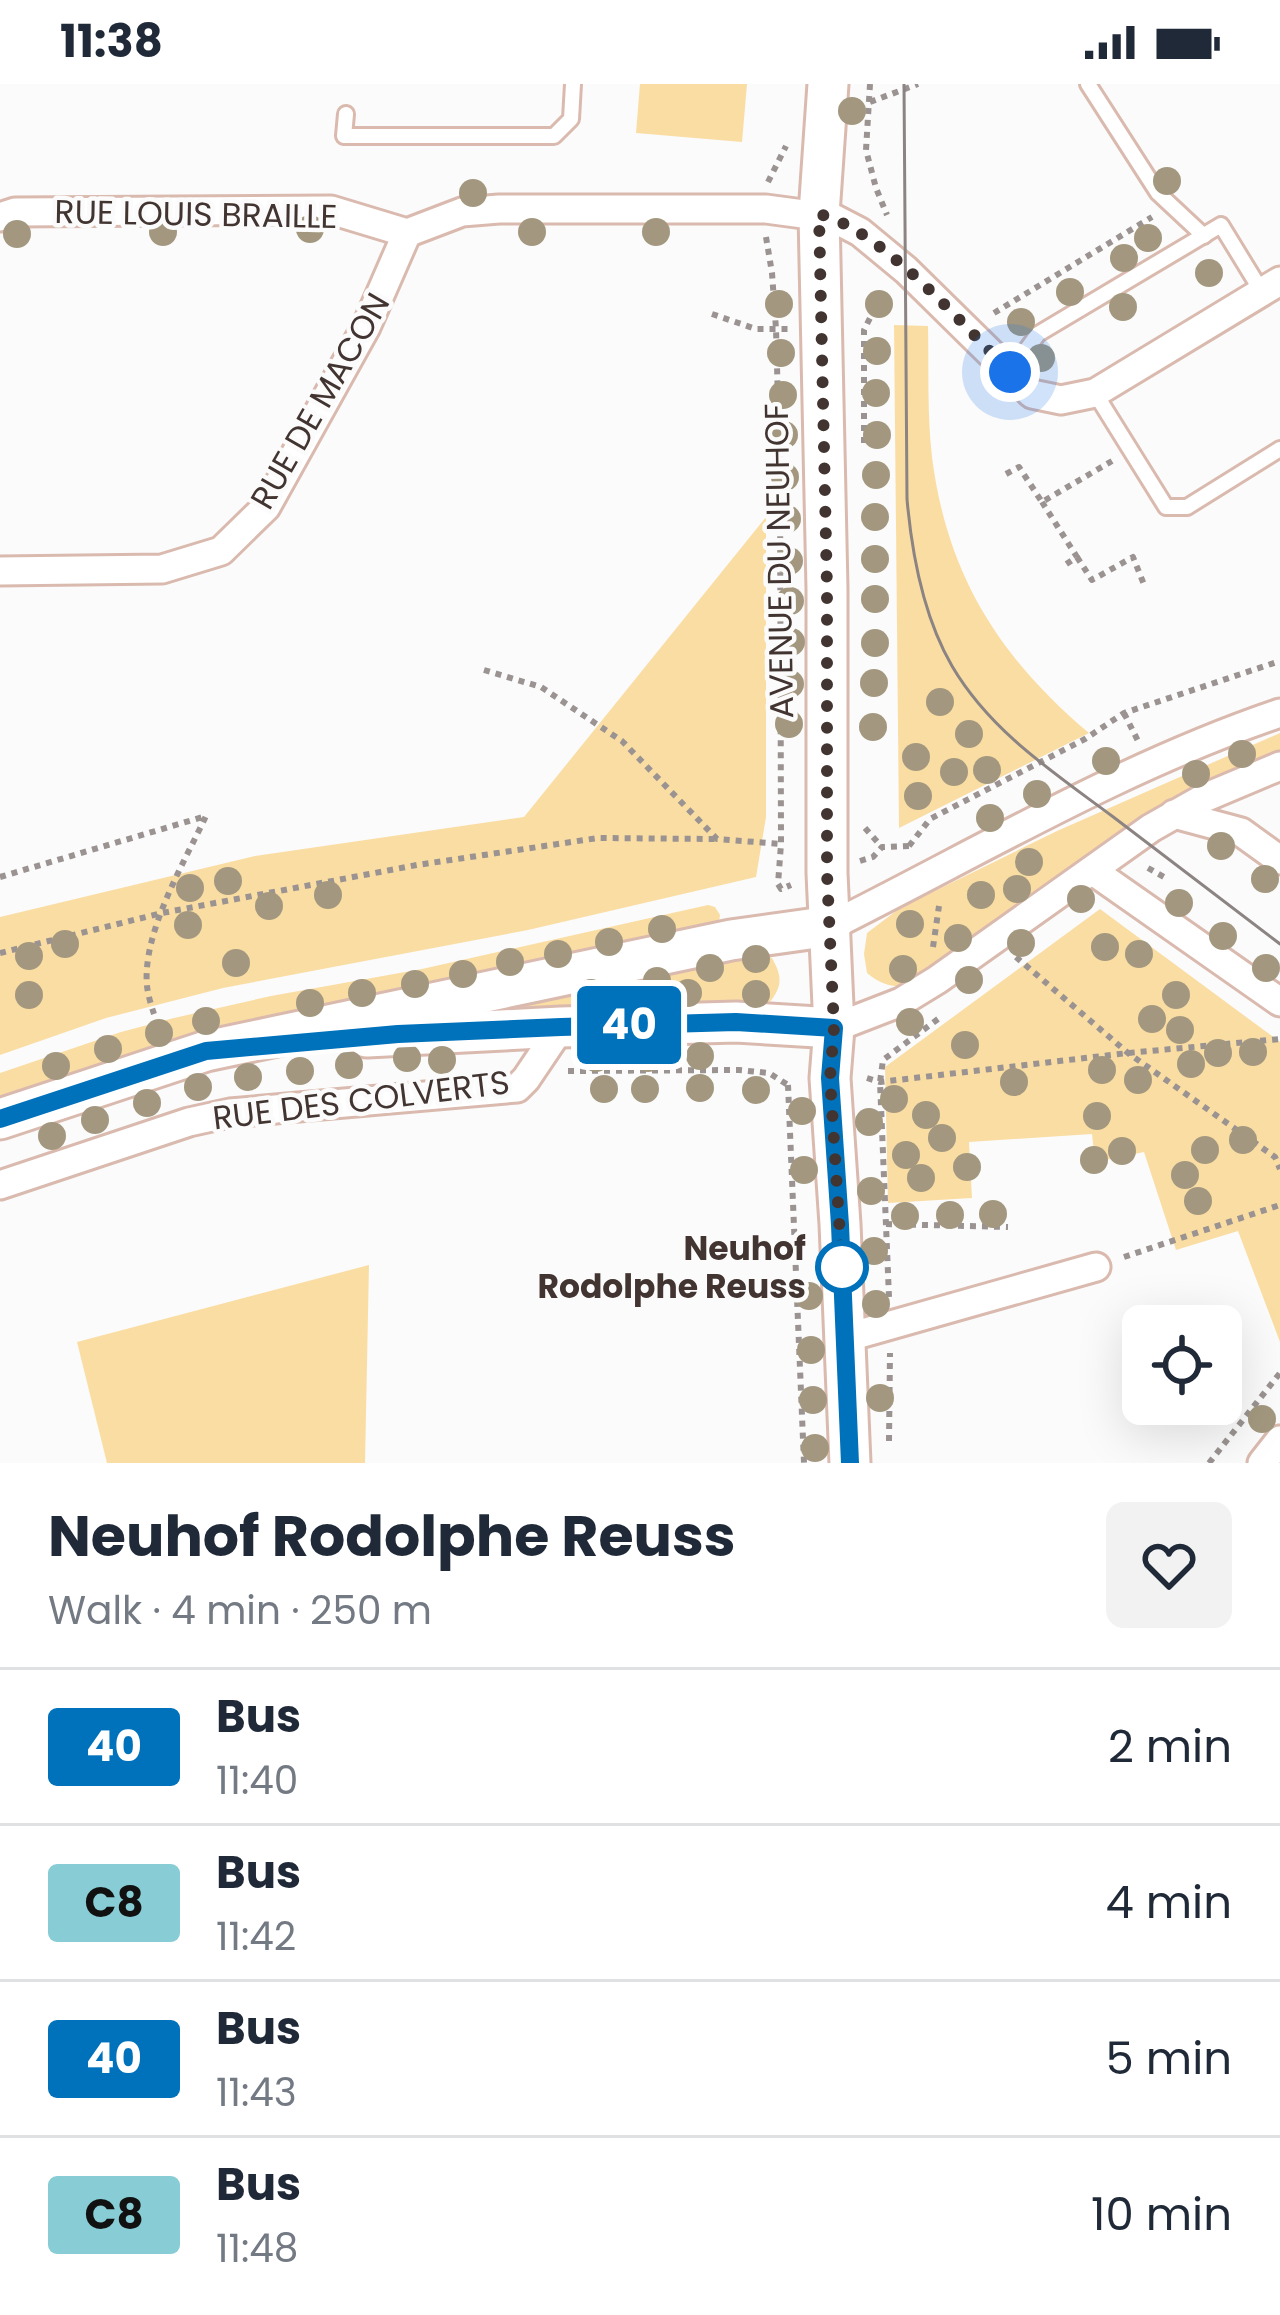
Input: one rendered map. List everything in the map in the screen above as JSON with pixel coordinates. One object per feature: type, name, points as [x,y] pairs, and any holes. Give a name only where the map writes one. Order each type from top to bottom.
[{"type":"street","name":"AVENUE DU NEUHOF","points":[[828,84],[819,214],[827,873],[834,1028],[830,1078],[850,1463]]},
{"type":"street","points":[[407,233],[461,212],[499,209],[766,209],[819,214],[847,224],[889,255],[1032,394],[1060,400],[1096,393],[1271,286]]},
{"type":"street","name":"RUE LOUIS BRAILLE","points":[[0,217],[15,212],[331,210],[407,233]]},
{"type":"street","name":"RUE DE MACON","points":[[0,571],[162,569],[221,551],[266,507],[366,327],[407,233]]},
{"type":"street","points":[[0,1120],[206,1051],[731,940],[831,926],[1085,796],[1220,733],[1280,713]]},
{"type":"street","points":[[206,1051],[398,1034],[561,1027],[736,1022],[834,1028],[938,980],[1174,814],[1280,766]]},
{"type":"street","points":[[1174,814],[1241,832],[1280,860]]},
{"type":"street","points":[[1093,871],[1280,1002]]},
{"type":"street","name":"RUE DES COLVERTS","points":[[0,1185],[209,1117],[517,1088],[561,1027]]},
{"type":"street","points":[[844,1338],[1096,1267]]},
{"type":"street","points":[[1262,1463],[1280,1440]]},
{"type":"lane","points":[[346,114],[344,136],[554,136],[571,119],[573,84]]},
{"type":"lane","points":[[1088,84],[1158,193],[1204,236]]},
{"type":"lane","points":[[1010,372],[1038,334],[1221,225],[1271,286]]},
{"type":"lane","points":[[1096,393],[1166,507],[1187,507],[1280,449]]},
{"type":"path","points":[[866,150],[870,84]]},
{"type":"path","points":[[870,102],[918,84]]},
{"type":"path","points":[[986,318],[1171,205]]},
{"type":"path","name":"AVENUE DU NEUHOF","points":[[766,234],[775,310],[780,475],[781,889]]},
{"type":"path","points":[[1042,502],[1131,450]]},
{"type":"path","points":[[1006,474],[1019,466],[1092,580],[1133,557],[1145,587]]},
{"type":"path","points":[[1063,567],[1077,557]]},
{"type":"path","points":[[909,846],[930,819],[1085,739],[1124,713],[1280,661]]},
{"type":"path","points":[[484,670],[541,687],[622,741],[717,839]]},
{"type":"path","points":[[0,877],[206,815],[149,951],[146,982],[154,1014]]},
{"type":"path","points":[[0,953],[162,913],[417,865],[598,838],[781,844]]},
{"type":"path","points":[[873,856],[882,847],[909,846],[927,859]]},
{"type":"path","points":[[1148,868],[1164,877]]},
{"type":"path","points":[[933,950],[941,890]]},
{"type":"path","points":[[1014,955],[1128,1053],[1275,1157],[1280,1169]]},
{"type":"path","points":[[889,1440],[890,1326],[880,1082],[884,1060],[954,1007]]},
{"type":"path","points":[[880,1082],[1280,1039]]},
{"type":"path","points":[[532,1071],[739,1070],[769,1072],[788,1085],[804,1463]]},
{"type":"path","points":[[1096,1267],[1280,1205]]},
{"type":"path","points":[[885,1224],[1008,1227]]},
{"type":"path","points":[[1209,1463],[1280,1373]]},
{"type":"shaded area","points":[[640,84],[747,84],[742,142],[636,133]]},
{"type":"shaded area","points":[[894,325],[928,326],[932,457],[939,500],[965,576],[1004,643],[1089,733],[899,828]]},
{"type":"shaded area","points":[[766,517],[766,817],[756,877],[528,930],[223,988],[106,1018],[0,1055],[0,917],[255,856],[524,817]]},
{"type":"shaded area","points":[[1280,733],[1280,750],[1176,797],[1115,836],[916,984],[890,985],[867,973],[867,933],[900,908],[1057,831]]},
{"type":"shaded area","points":[[715,907],[719,922],[619,952],[0,1100],[0,1073],[121,1032]]},
{"type":"shaded area","points":[[1100,909],[1280,1042],[1280,1342],[1238,1231],[1176,1250],[1144,1152],[1095,1162],[1092,1134],[969,1142],[972,1198],[888,1203],[885,1067]]},
{"type":"shaded area","points":[[749,951],[772,958],[778,970],[779,986],[769,1003],[469,1019],[468,1011]]},
{"type":"shaded area","points":[[369,1265],[365,1463],[107,1463],[77,1342]]},
{"type":"tram line","points":[[904,84],[907,499],[920,585],[933,627],[967,689],[1024,749],[1280,944]]},
{"type":"bus line","name":"40","points":[[0,1119],[206,1051],[398,1034],[561,1027],[736,1022],[834,1028],[830,1078],[850,1463]]},
{"type":"place","name":"Neuhof Rodolphe Reuss","points":[[842,1267]]},
{"type":"route","points":[[842,1267],[830,1078],[834,1028],[827,873],[819,214],[847,224],[889,255],[1010,372]]}]
